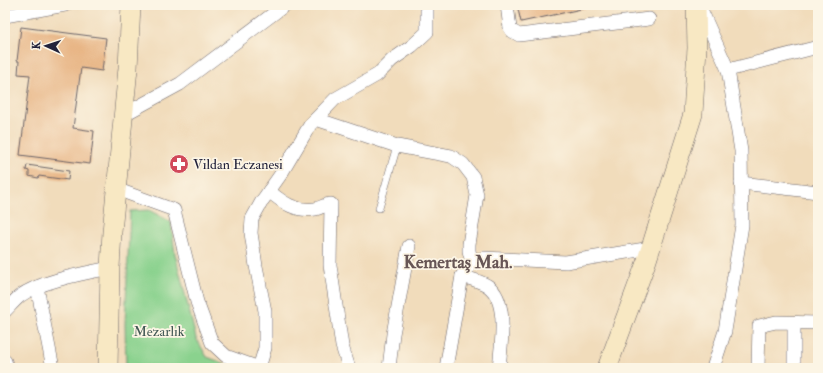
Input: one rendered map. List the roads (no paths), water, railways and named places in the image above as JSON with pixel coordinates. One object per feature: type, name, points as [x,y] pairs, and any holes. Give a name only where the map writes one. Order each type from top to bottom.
[{"type":"main road","points":[[108,368],[110,268],[128,68],[131,5]]},
{"type":"main road","points":[[607,368],[651,248],[693,114],[698,5]]},
{"type":"street","points":[[5,16],[65,5]]},
{"type":"street","points":[[123,115],[180,84],[285,5]]},
{"type":"street","points":[[116,189],[174,210],[198,302],[212,343],[226,356],[258,368],[265,348],[266,311],[250,233],[252,219],[310,125],[335,99],[377,75],[392,60],[412,46],[427,32],[427,5]]},
{"type":"street","points":[[507,5],[510,28],[519,35],[649,19]]},
{"type":"street","points":[[698,5],[728,70],[741,150],[742,225],[725,331],[713,368]]},
{"type":"street","points":[[728,70],[818,47]]},
{"type":"street","points":[[316,119],[396,146],[451,156],[460,161],[469,170],[476,186],[477,195],[469,244],[472,262]]},
{"type":"street","points":[[741,184],[818,192]]},
{"type":"street","points":[[269,191],[283,203],[296,208],[311,209],[330,204],[330,265],[342,346],[349,368]]},
{"type":"street","points":[[389,368],[393,334],[409,246]]},
{"type":"street","points":[[446,368],[462,276],[472,262],[484,258],[566,262],[651,248]]},
{"type":"street","points":[[5,312],[21,296],[37,287],[72,276],[110,268]]},
{"type":"street","points":[[462,276],[487,285],[499,301],[501,308],[499,368]]},
{"type":"street","points":[[37,287],[53,368]]},
{"type":"street","points":[[758,368],[759,326],[776,322],[818,323]]},
{"type":"street","points":[[794,323],[794,368]]},
{"type":"street","points":[[5,361],[7,368]]},
{"type":"lane","points":[[379,208],[396,146]]},
{"type":"place","name":"Vildan Eczanesi","points":[[179,164]]},
{"type":"district","name":"Kemertaş Mah.","points":[[458,262]]},
{"type":"park label","name":"Mezarlık","points":[[159,331]]}]
